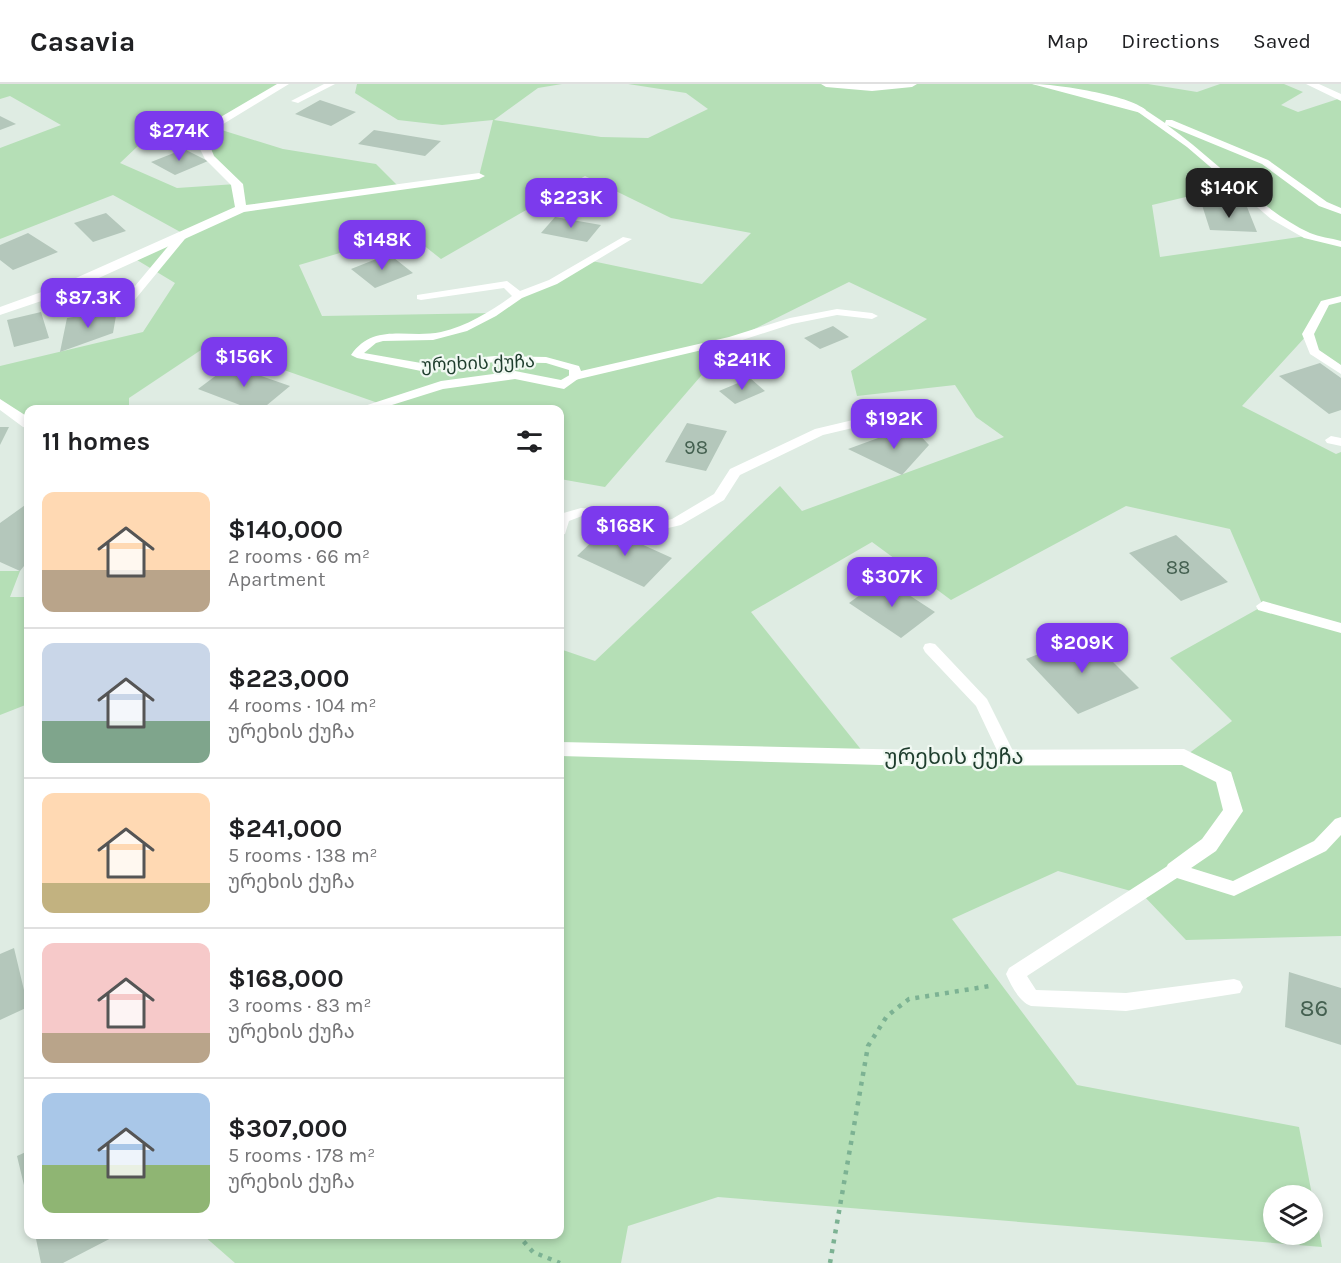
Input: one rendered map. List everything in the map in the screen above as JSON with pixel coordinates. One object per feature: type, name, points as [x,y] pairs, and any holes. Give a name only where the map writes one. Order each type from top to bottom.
[{"type":"street","points":[[241,209],[237,184],[209,157],[202,141],[211,127],[284,84]]},
{"type":"street","points":[[826,84],[872,88],[912,84]]},
{"type":"street","points":[[1037,84],[1089,94],[1141,110]]},
{"type":"street","points":[[1311,84],[1341,98]]},
{"type":"street","points":[[0,311],[63,289],[241,209],[479,176]]},
{"type":"street","name":"ურეხის ქუჩა","points":[[375,405],[441,385],[515,375],[564,385],[575,376]]},
{"type":"street","points":[[0,403],[24,421]]},
{"type":"street","name":"ურეხის ქუჩა","points":[[564,748],[906,758],[1184,757],[1224,777],[1233,811],[1209,845],[1175,870]]},
{"type":"lane","points":[[295,101],[331,84]]},
{"type":"lane","points":[[1141,110],[1264,162],[1323,204],[1341,211]]},
{"type":"lane","points":[[1141,110],[1190,145],[1275,217],[1308,236],[1341,244]]},
{"type":"lane","points":[[129,300],[184,234]]},
{"type":"lane","points":[[421,297],[507,284],[518,296],[553,282],[627,238]]},
{"type":"lane","name":"ურეხის ქუჩა","points":[[518,296],[496,313],[442,335],[371,339],[360,346],[357,355],[421,367],[495,359],[546,360],[575,368],[575,376]]},
{"type":"lane","points":[[1341,299],[1325,303],[1308,334],[1314,352],[1341,370]]},
{"type":"lane","points":[[575,376],[732,340],[790,321],[837,312],[872,316]]},
{"type":"lane","points":[[564,517],[581,512],[604,514],[621,523],[651,528],[676,522],[719,497],[735,472],[819,432],[853,424]]},
{"type":"lane","points":[[1263,606],[1341,628]]},
{"type":"lane","points":[[930,648],[982,703],[1008,757]]},
{"type":"lane","points":[[1234,987],[1126,1002],[1031,998],[1016,974],[1074,933],[1142,894],[1175,870],[1234,889],[1320,846],[1341,824]]},
{"type":"path","points":[[830,1263],[868,1046],[887,1016],[909,999],[1020,982]]},
{"type":"path","points":[[521,1239],[533,1252],[560,1263]]},
{"type":"green space","points":[[0,84],[284,84],[212,127],[283,149],[376,164],[398,186],[479,176],[493,120],[442,125],[398,120],[355,93],[357,84],[562,84],[538,88],[494,120],[601,137],[648,138],[708,109],[686,93],[628,84],[1148,84],[1197,92],[1220,84],[1284,84],[1303,92],[1281,105],[1298,112],[1341,98],[1341,370],[1314,352],[1308,334],[1242,406],[1336,454],[1341,452],[1341,936],[1186,940],[1142,894],[1058,871],[952,919],[1077,1085],[1299,1127],[1310,1185],[1263,1185],[1263,1242],[718,1197],[628,1226],[621,1263],[235,1263],[208,1239],[564,1239],[564,650],[595,661],[780,486],[802,511],[1004,437],[976,417],[955,385],[857,396],[851,371],[927,319],[849,282],[732,340],[605,487],[564,480],[564,405],[372,405],[378,403],[210,344],[129,398],[129,405],[24,405],[24,421],[0,403],[0,366],[143,332],[175,283],[132,257],[184,234],[113,195],[0,239],[0,148],[61,125],[10,96],[0,99]],"holes":[[[202,142],[236,184],[177,188],[120,163],[139,145]],[[585,176],[671,218],[751,233],[702,284],[592,261],[518,296],[496,313],[322,316],[299,265],[408,233],[441,259]],[[1237,185],[1306,236],[1160,257],[1152,205]],[[1126,506],[1230,529],[1263,606],[1170,658],[1232,721],[1184,757],[867,757],[751,612],[872,542],[951,600]]]},
{"type":"green space","points":[[0,571],[20,571],[10,597],[24,597],[24,706],[0,715]]},
{"type":"green space","points":[[1298,1245],[1322,1245],[1322,1247]]},
{"type":"building","points":[[320,100],[356,112],[331,126],[295,114]]},
{"type":"building","points":[[0,116],[16,124],[0,130]]},
{"type":"building","points":[[374,130],[441,141],[425,156],[358,144]]},
{"type":"building","points":[[184,149],[208,161],[175,175],[151,162]]},
{"type":"building","points":[[1202,205],[1247,207],[1257,232],[1210,230]]},
{"type":"building","points":[[106,213],[126,231],[93,242],[74,223]]},
{"type":"building","points":[[555,217],[601,225],[587,242],[541,233]]},
{"type":"building","points":[[28,233],[58,252],[13,270],[0,260],[0,245]]},
{"type":"building","points":[[389,254],[413,273],[375,288],[351,269]]},
{"type":"building","points":[[117,310],[113,333],[60,352],[67,318]]},
{"type":"building","points":[[41,312],[49,338],[14,347],[7,320]]},
{"type":"building","points":[[833,326],[849,337],[820,349],[804,338]]},
{"type":"building","points":[[1320,363],[1341,378],[1341,410],[1329,414],[1279,376]]},
{"type":"building","points":[[230,365],[290,386],[267,405],[240,405],[198,389]]},
{"type":"building","points":[[750,378],[765,391],[735,404],[719,391]]},
{"type":"building","points":[[687,423],[727,431],[706,471],[665,462]]},
{"type":"building","points":[[911,426],[929,445],[902,475],[848,449]]},
{"type":"building","points":[[0,427],[9,427],[0,445]]},
{"type":"building","points":[[24,506],[24,566],[20,571],[0,562],[0,523]]},
{"type":"building","points":[[606,528],[672,558],[644,587],[577,556]]},
{"type":"building","points":[[1176,535],[1228,582],[1181,601],[1129,553]]},
{"type":"building","points":[[883,578],[935,612],[901,638],[849,603]]},
{"type":"building","points":[[1086,635],[1139,688],[1078,714],[1026,659]]},
{"type":"building","points":[[14,948],[24,990],[24,1009],[0,1020],[0,954]]},
{"type":"building","points":[[1289,972],[1341,988],[1341,1045],[1285,1027]]},
{"type":"building","points":[[24,1153],[24,1185],[17,1156]]},
{"type":"building","points":[[36,1239],[109,1239],[63,1263],[41,1263]]}]
